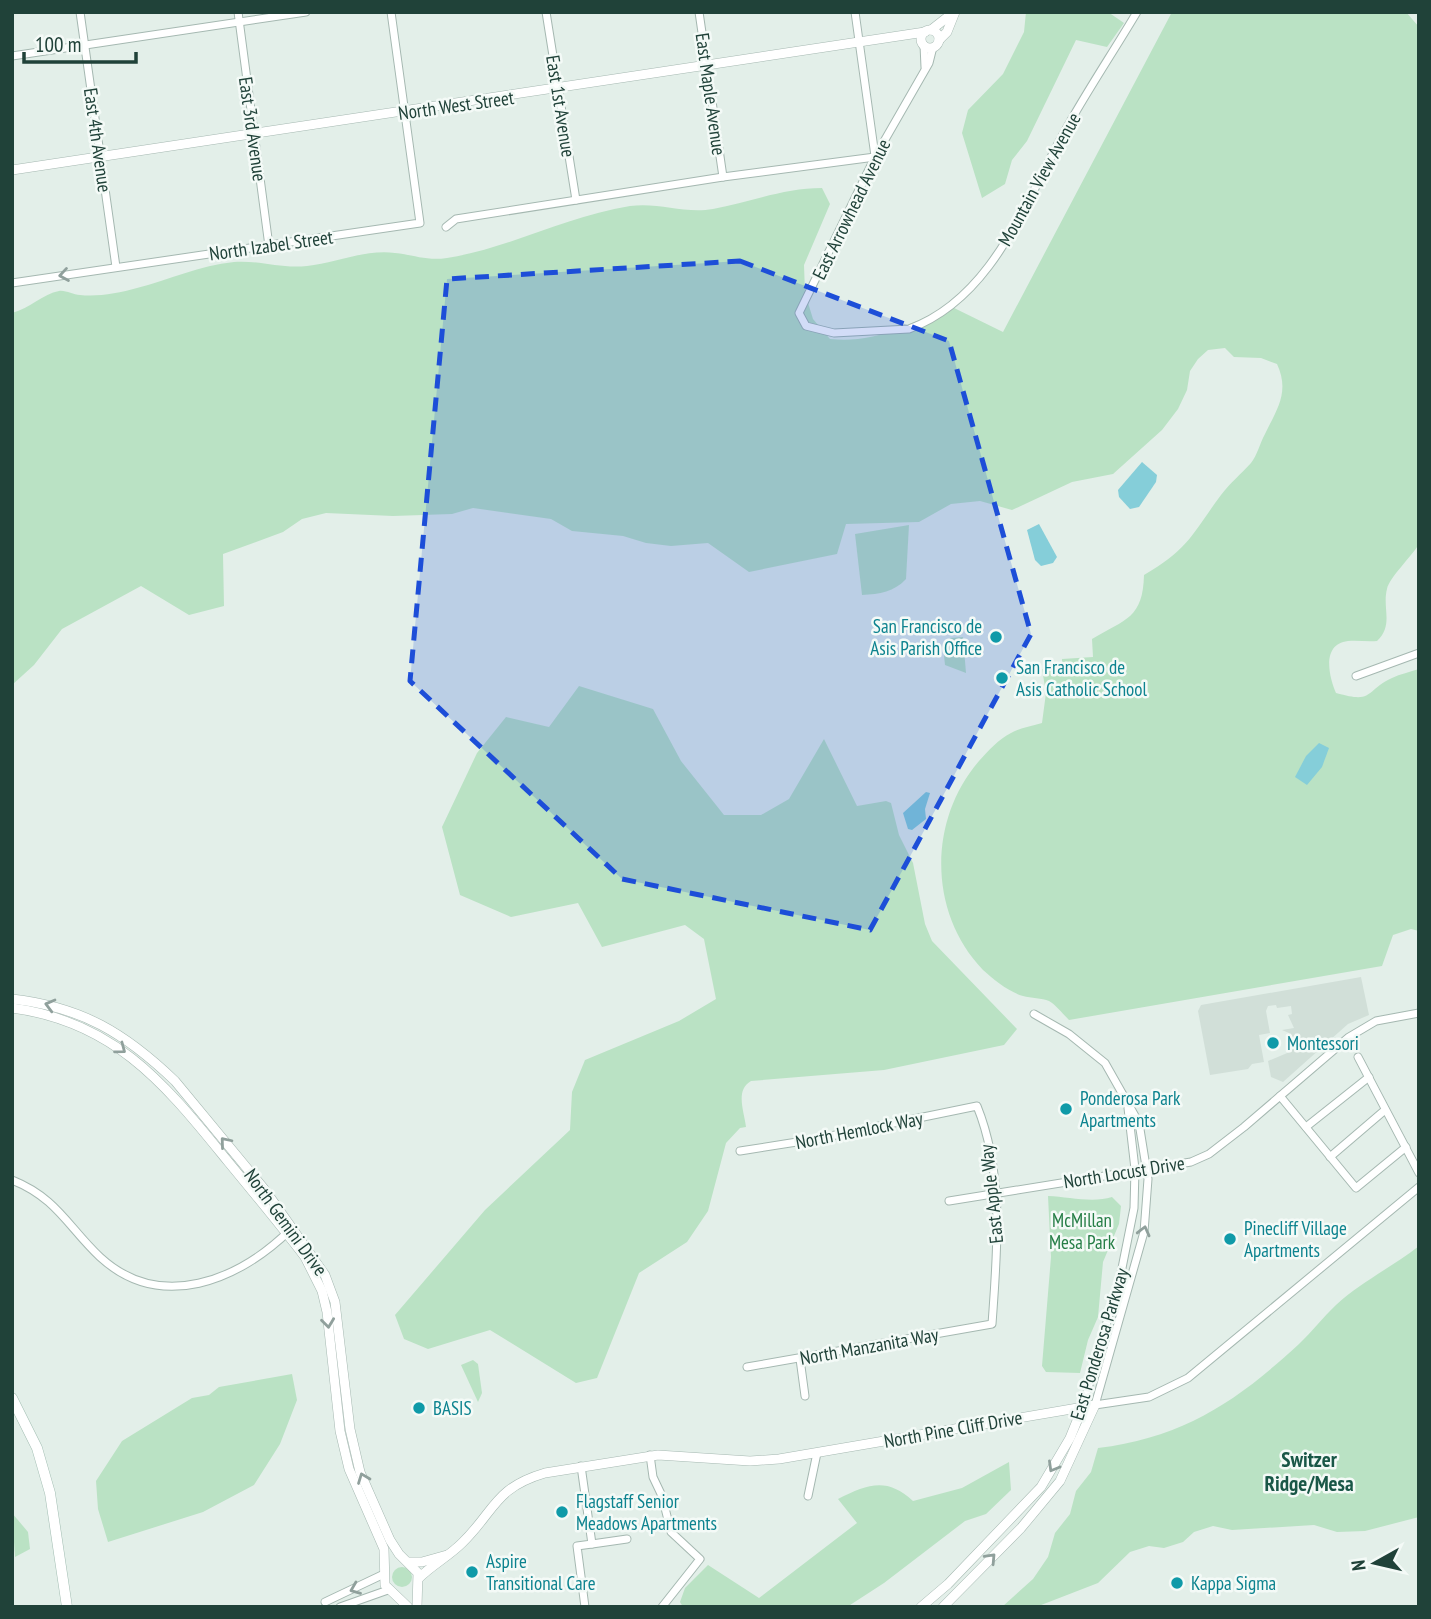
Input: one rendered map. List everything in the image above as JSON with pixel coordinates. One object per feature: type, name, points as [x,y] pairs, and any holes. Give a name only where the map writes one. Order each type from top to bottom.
[{"type":"main road","points":[[12,1398],[37,1448],[50,1493],[67,1607]]},
{"type":"street","name":"East 4th Avenue","points":[[80,12],[116,267]]},
{"type":"street","name":"East 3rd Avenue","points":[[238,12],[269,246]]},
{"type":"street","points":[[12,55],[306,12]]},
{"type":"street","points":[[391,12],[405,112]]},
{"type":"street","name":"East 1st Avenue","points":[[546,12],[576,200]]},
{"type":"street","name":"East Maple Avenue","points":[[699,12],[723,177]]},
{"type":"street","points":[[446,227],[456,219],[723,177],[875,157],[855,12]]},
{"type":"street","name":"East Arrowhead Avenue","points":[[834,333],[806,326],[799,313],[875,157],[925,67],[929,39],[947,32],[954,12]]},
{"type":"street","name":"Mountain View Avenue","points":[[834,333],[909,329],[920,325],[966,293],[1013,230],[1070,122],[1137,12]]},
{"type":"street","name":"North West Street","points":[[12,170],[557,90],[900,36],[929,39]]},
{"type":"street","name":"North Izabel Street","points":[[12,283],[420,222],[405,112]]},
{"type":"street","points":[[1356,676],[1419,653]]},
{"type":"street","name":"North Gemini Drive","points":[[12,999],[41,1002],[81,1013],[113,1030],[148,1056],[175,1081],[290,1230],[322,1291],[327,1312],[342,1442],[359,1496],[382,1537],[387,1590]]},
{"type":"street","name":"North Gemini Drive","points":[[12,1007],[42,1013],[88,1029],[112,1042],[152,1073],[315,1256],[331,1287],[338,1316],[354,1448],[365,1485],[385,1530],[419,1578]]},
{"type":"street","name":"North Locust Drive","points":[[949,1201],[1146,1167],[1191,1162],[1209,1153],[1358,1031],[1376,1021],[1419,1013]]},
{"type":"street","name":"East Ponderosa Parkway","points":[[943,1607],[1047,1497],[1064,1475],[1095,1405],[1147,1220],[1146,1167],[1139,1123],[1128,1108],[1105,1063],[1079,1042],[1034,1014]]},
{"type":"street","points":[[1359,1057],[1419,1173]]},
{"type":"street","points":[[1306,1127],[1368,1077]]},
{"type":"street","points":[[1280,1096],[1356,1188],[1406,1147]]},
{"type":"street","name":"North Hemlock Way","points":[[740,1151],[977,1106]]},
{"type":"street","name":"East Apple Way","points":[[977,1106],[995,1194],[999,1236],[992,1324]]},
{"type":"street","name":"East Ponderosa Parkway","points":[[921,1607],[948,1584],[1038,1490],[1070,1438],[1083,1406],[1121,1272],[1134,1208],[1135,1169],[1128,1108]]},
{"type":"street","points":[[1331,1157],[1385,1110]]},
{"type":"street","points":[[12,1180],[53,1204],[101,1258],[150,1283],[184,1286],[214,1281],[247,1265],[290,1230]]},
{"type":"street","name":"North Pine Cliff Drive","points":[[419,1578],[469,1535],[492,1504],[511,1487],[527,1478],[650,1455],[750,1461],[817,1453],[1083,1406],[1149,1398],[1188,1378],[1419,1188]]},
{"type":"street","points":[[1121,1272],[1131,1275]]},
{"type":"street","name":"North Manzanita Way","points":[[747,1367],[992,1324]]},
{"type":"street","points":[[800,1359],[805,1396]]},
{"type":"street","points":[[808,1496],[817,1453]]},
{"type":"street","points":[[650,1455],[653,1477],[662,1496],[671,1532],[700,1559],[662,1607]]},
{"type":"street","points":[[581,1466],[592,1544]]},
{"type":"street","points":[[1038,1490],[1047,1497]]},
{"type":"street","points":[[585,1607],[577,1546],[627,1539]]},
{"type":"street","points":[[325,1602],[385,1571],[394,1562],[422,1562],[448,1554]]},
{"type":"street","points":[[417,1607],[416,1588],[419,1578]]},
{"type":"street","points":[[397,1595],[407,1595],[416,1588]]},
{"type":"street","points":[[340,1607],[387,1590],[397,1595],[408,1607]]},
{"type":"highlighted area","points":[[740,261],[949,341],[1031,634],[870,930],[622,879],[410,681],[447,279]]},
{"type":"shaded area","points":[[1361,977],[1369,1015],[1348,1024],[1283,1082],[1271,1077],[1268,1061],[1292,1051],[1291,1045],[1287,1045],[1286,1041],[1290,1040],[1289,1033],[1282,1030],[1294,1028],[1288,1015],[1292,1014],[1291,1006],[1268,1006],[1266,1011],[1270,1033],[1259,1035],[1264,1062],[1252,1064],[1248,1069],[1210,1075],[1198,1011],[1201,1005]]},
{"type":"green space","points":[[1026,12],[1108,12],[1124,23],[1107,47],[1076,40],[1027,141],[1012,160],[1005,184],[982,198],[962,133],[968,110],[1003,74],[1024,32]]},
{"type":"green space","points":[[1172,12],[1406,12],[1419,27],[1419,544],[1389,584],[1386,623],[1382,635],[1377,641],[1339,643],[1330,655],[1329,662],[1336,693],[1357,697],[1363,697],[1395,677],[1419,669],[1419,931],[1411,929],[1393,935],[1382,966],[1069,1020],[1049,1001],[1012,992],[983,970],[965,947],[952,922],[944,894],[941,866],[943,838],[950,811],[962,785],[979,761],[1002,738],[1042,723],[1046,693],[1042,669],[1062,665],[1062,659],[1093,657],[1092,639],[1130,616],[1140,600],[1144,575],[1180,549],[1224,491],[1255,457],[1280,400],[1281,374],[1277,364],[1261,358],[1234,357],[1225,348],[1208,350],[1198,359],[1190,371],[1187,390],[1178,409],[1162,430],[1113,474],[1072,482],[1012,510],[980,501],[951,504],[919,522],[846,524],[837,554],[749,572],[708,543],[671,546],[646,543],[623,536],[572,531],[551,519],[473,508],[452,514],[393,516],[326,513],[302,519],[283,532],[223,554],[224,606],[189,615],[141,586],[62,629],[34,665],[12,685],[12,313],[59,291],[77,295],[116,293],[221,264],[243,262],[307,266],[384,252],[440,259],[493,247],[584,217],[630,206],[713,209],[781,193],[822,188],[830,204],[804,265],[805,293],[813,319],[830,339],[877,336],[950,306],[1003,332]]},
{"type":"green space","points":[[909,525],[906,579],[886,592],[862,595],[855,534]]},
{"type":"green space","points":[[963,637],[966,673],[945,665],[943,646],[950,638]]},
{"type":"green space","points":[[579,686],[653,709],[681,761],[724,815],[761,815],[789,799],[824,739],[857,806],[886,801],[891,803],[899,835],[913,863],[925,924],[932,941],[1017,1029],[1004,1045],[884,1070],[751,1081],[746,1085],[742,1101],[746,1127],[740,1128],[726,1143],[708,1211],[687,1242],[639,1273],[597,1378],[576,1383],[490,1330],[428,1349],[404,1339],[395,1315],[485,1210],[570,1130],[572,1092],[585,1060],[679,1021],[716,999],[704,939],[685,925],[602,947],[578,903],[511,917],[460,895],[442,827],[477,753],[506,717],[549,727]]},
{"type":"green space","name":"McMillan Mesa Park","points":[[1048,1196],[1089,1200],[1112,1197],[1121,1206],[1119,1224],[1103,1262],[1098,1317],[1088,1340],[1080,1373],[1046,1372],[1042,1366],[1051,1257]]},
{"type":"green space","points":[[1419,1246],[1419,1517],[1365,1531],[1337,1532],[1314,1525],[1232,1530],[1213,1526],[1194,1532],[1183,1542],[1164,1548],[1149,1546],[1130,1552],[1098,1583],[1036,1607],[1002,1607],[1033,1579],[1048,1557],[1055,1533],[1070,1514],[1076,1491],[1091,1472],[1098,1448],[1157,1435],[1207,1414],[1276,1365],[1346,1297]]},
{"type":"green space","points":[[473,1360],[478,1364],[482,1393],[478,1402],[461,1365]]},
{"type":"green space","points":[[292,1374],[297,1400],[280,1444],[254,1485],[203,1512],[108,1542],[98,1509],[96,1481],[122,1441],[192,1398],[209,1395],[219,1387]]},
{"type":"green space","points":[[1009,1462],[1011,1490],[986,1514],[965,1521],[884,1583],[847,1607],[683,1607],[680,1602],[685,1588],[708,1565],[759,1598],[857,1523],[838,1499],[849,1494],[877,1485],[895,1488],[913,1501],[962,1488]]},
{"type":"green space","points":[[12,1513],[28,1532],[30,1549],[15,1557]]},
{"type":"green space","points":[[402,1567],[409,1570],[412,1577],[409,1584],[402,1587],[395,1584],[392,1577],[395,1570]]},
{"type":"water","points":[[1142,462],[1157,475],[1156,482],[1139,507],[1130,509],[1119,497],[1118,490]]},
{"type":"water","points":[[1039,524],[1057,557],[1053,563],[1041,566],[1035,560],[1027,530]]},
{"type":"water","points":[[1319,743],[1329,748],[1322,767],[1307,785],[1295,777],[1306,756]]},
{"type":"water","points":[[926,792],[930,793],[925,809],[926,819],[912,830],[908,829],[903,813]]},
{"type":"place","name":"San Francisco de Asis Parish Office","points":[[996,637]]},
{"type":"place","name":"San Francisco de Asis Catholic School","points":[[1002,678]]},
{"type":"place","name":"Montessori","points":[[1273,1043]]},
{"type":"place","name":"Ponderosa Park Apartments","points":[[1066,1109]]},
{"type":"place","name":"Pinecliff Village Apartments","points":[[1230,1239]]},
{"type":"place","name":"BASIS","points":[[419,1408]]},
{"type":"place","name":"Flagstaff Senior Meadows Apartments","points":[[562,1512]]},
{"type":"place","name":"Aspire Transitional Care","points":[[472,1572]]},
{"type":"place","name":"Kappa Sigma","points":[[1177,1583]]},
{"type":"district","name":"Switzer Ridge/Mesa","points":[[1309,1472]]}]
